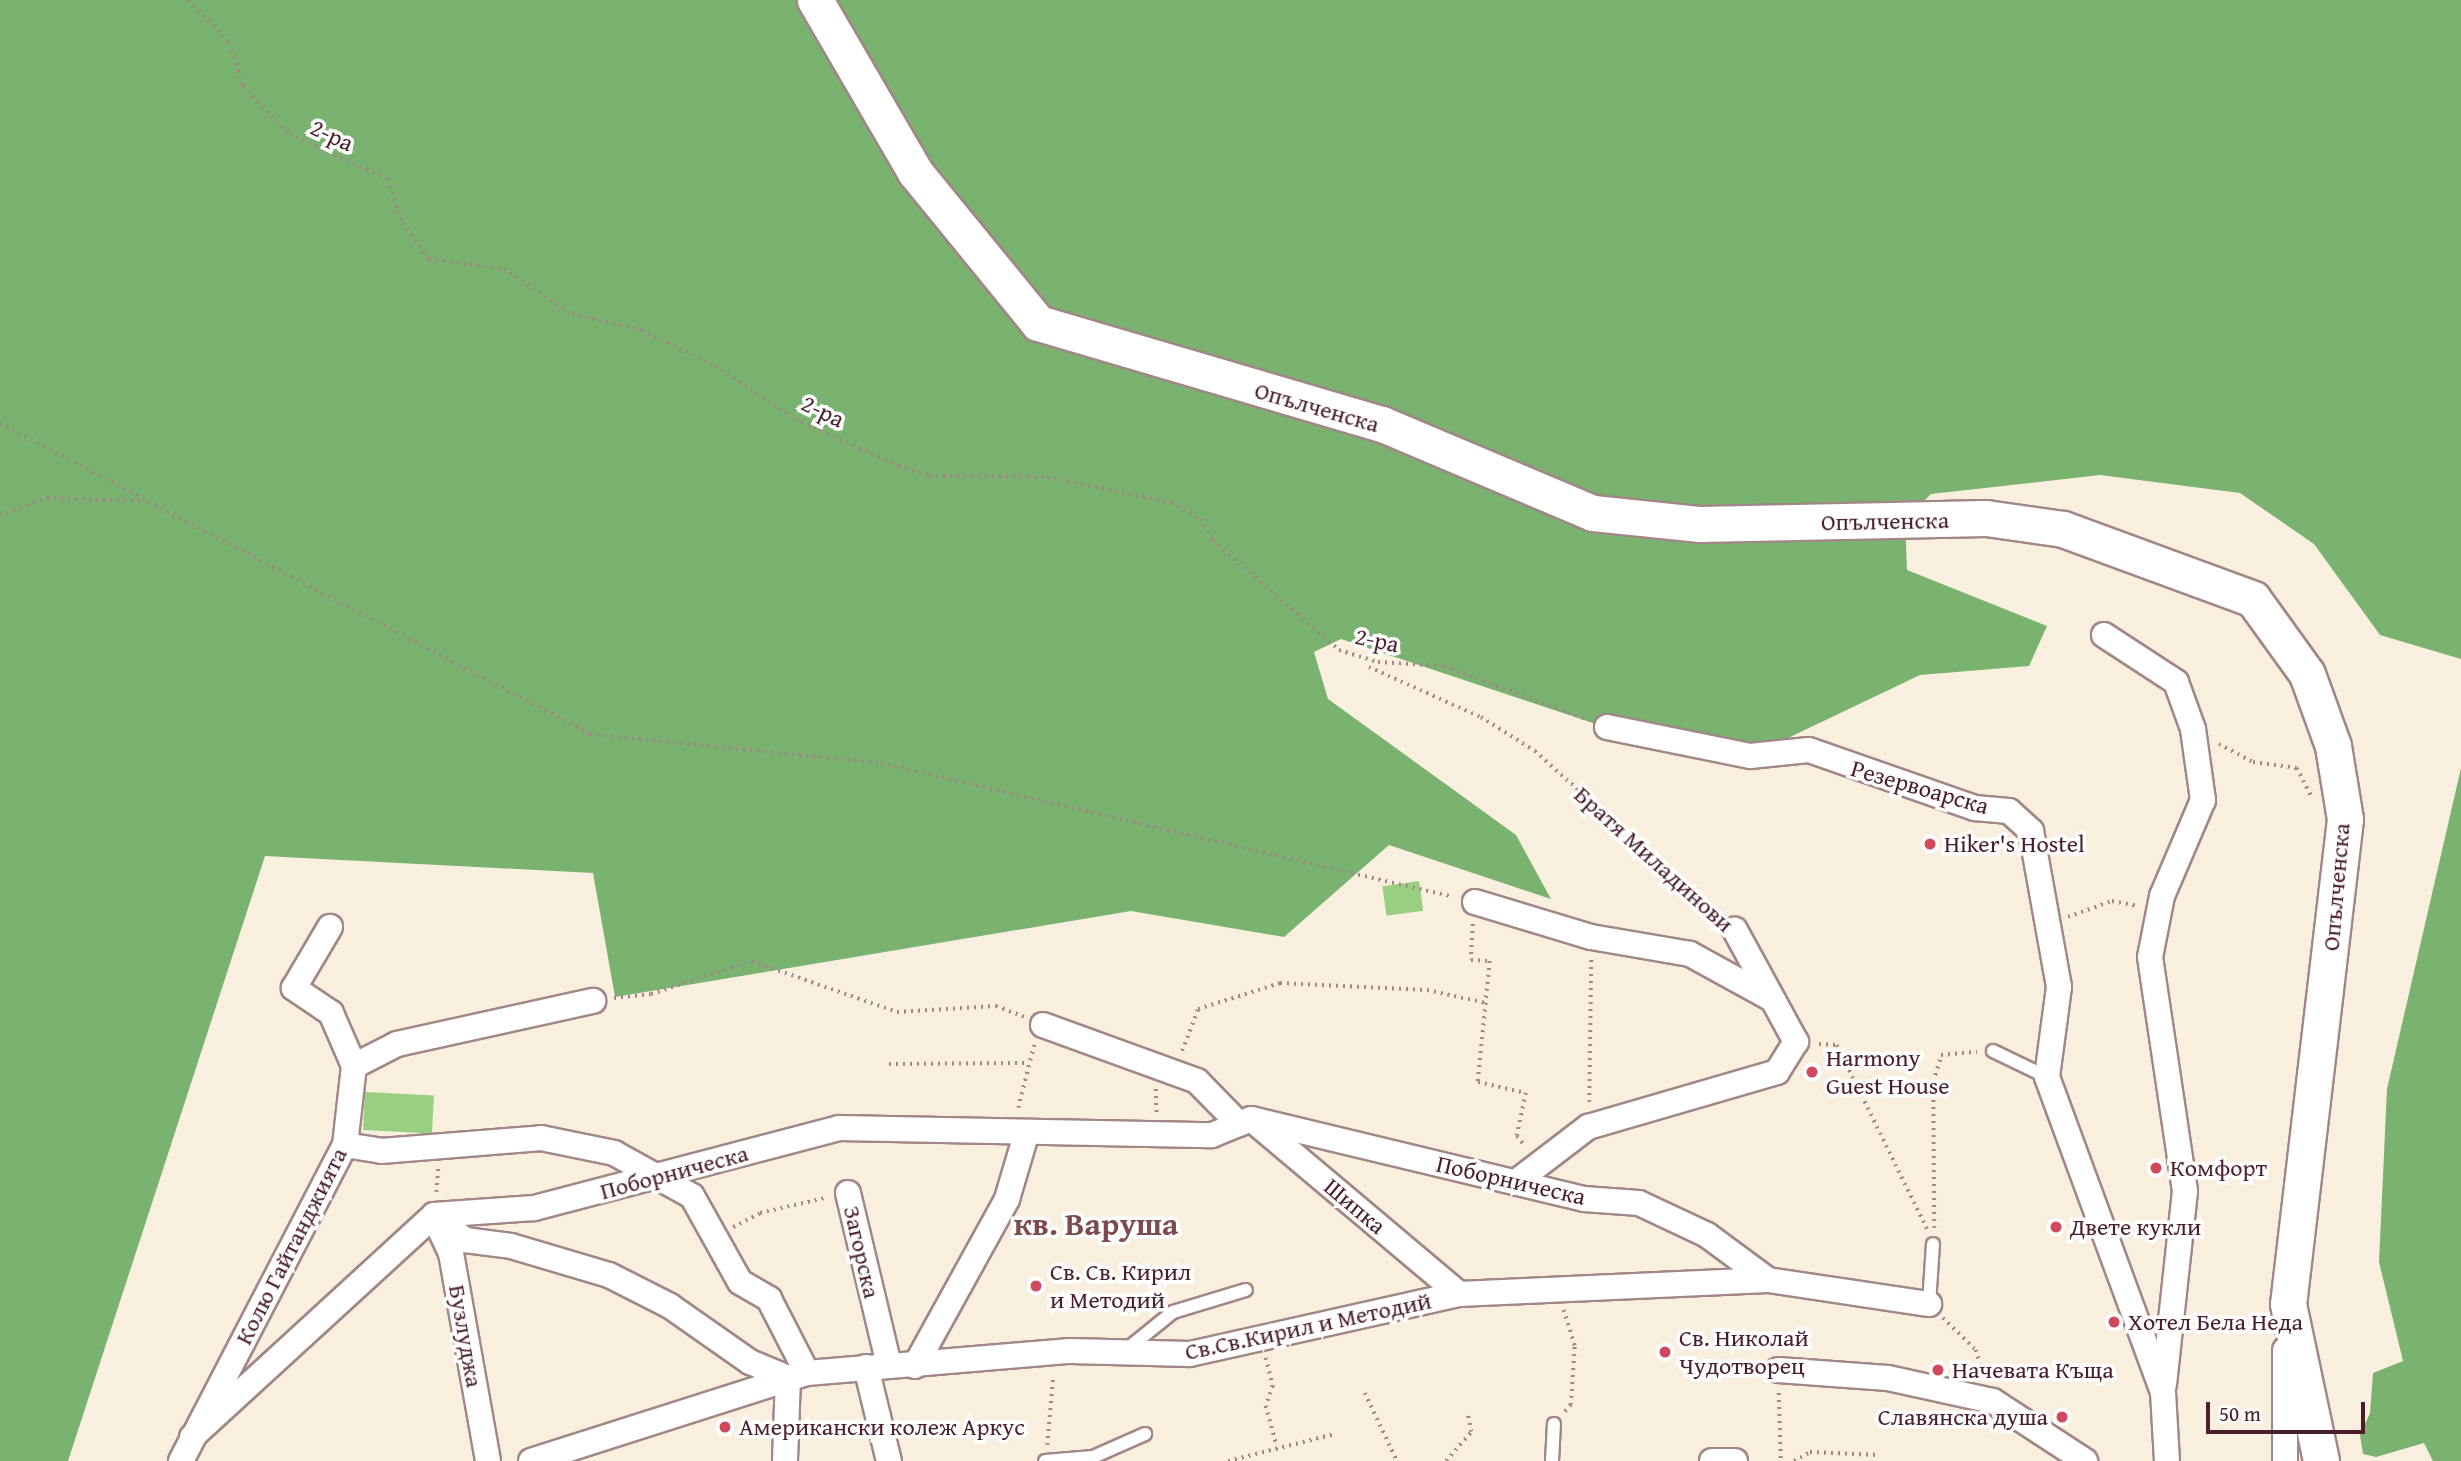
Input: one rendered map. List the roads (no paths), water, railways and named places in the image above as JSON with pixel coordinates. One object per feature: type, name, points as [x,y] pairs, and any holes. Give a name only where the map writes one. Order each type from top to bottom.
[{"type":"street","name":"Опълченска","points":[[815,0],[915,172],[1038,323],[1382,424],[1593,513],[1700,524],[1986,518],[2063,529],[2253,599],[2307,674],[2333,746],[2344,819],[2288,1304],[2321,1461]]},
{"type":"street","points":[[2104,635],[2176,682],[2193,729],[2203,800],[2159,910],[2150,957],[2185,1191],[2163,1392]]},
{"type":"street","name":"Резервоарска","points":[[1607,727],[1750,756],[1809,750],[1975,808],[2010,811],[2031,831],[2059,987],[2047,1077],[2163,1392],[2167,1461]]},
{"type":"street","points":[[1475,902],[1591,937],[1690,954],[1773,999]]},
{"type":"street","name":"Колю Гайтанджията","points":[[181,1461],[345,1145],[354,1066],[331,1013],[294,988],[330,927]]},
{"type":"street","name":"Братя Миладинови","points":[[1516,1182],[1588,1127],[1777,1072],[1796,1042],[1735,930]]},
{"type":"street","points":[[354,1066],[397,1044],[593,1001]]},
{"type":"street","points":[[1044,1025],[1196,1081],[1245,1121]]},
{"type":"street","name":"Поборническа","points":[[433,1215],[534,1208],[839,1128],[1020,1135],[1158,1136],[1212,1135],[1245,1121],[1584,1199],[1639,1203],[1707,1235],[1768,1280]]},
{"type":"street","name":"Шипка","points":[[1245,1121],[1459,1294]]},
{"type":"street","points":[[915,1366],[1007,1199],[1020,1135]]},
{"type":"street","points":[[345,1145],[381,1151],[541,1138],[614,1153],[652,1179],[692,1196],[740,1282],[769,1299],[797,1376],[785,1461]]},
{"type":"street","name":"Загорска","points":[[848,1194],[878,1366],[889,1461]]},
{"type":"street","points":[[192,1437],[433,1215],[465,1240],[511,1246],[609,1275],[670,1306],[750,1362],[797,1376]]},
{"type":"street","name":"Бузлуджа","points":[[433,1215],[451,1253],[488,1461]]},
{"type":"street","name":"Св.Св.Кирил и Методий","points":[[531,1461],[797,1376],[878,1366],[915,1366],[1052,1353],[1190,1354],[1459,1294],[1555,1292],[1768,1280],[1929,1304]]},
{"type":"street","points":[[2285,1461],[2288,1304]]},
{"type":"street","points":[[1778,1370],[1888,1378],[1993,1401],[2085,1461]]},
{"type":"street","points":[[1712,1461],[1735,1461]]},
{"type":"lane","points":[[1993,1051],[2047,1077]]},
{"type":"lane","points":[[1929,1304],[1934,1244]]},
{"type":"lane","points":[[1122,1353],[1173,1312],[1246,1290]]},
{"type":"lane","points":[[1552,1461],[1555,1424]]},
{"type":"lane","points":[[1045,1461],[1093,1457],[1144,1434]]},
{"type":"place","name":"Hiker's Hostel","points":[[1930,844]]},
{"type":"place","name":"Harmony Guest House","points":[[1812,1072]]},
{"type":"place","name":"Комфорт","points":[[2156,1168]]},
{"type":"place","name":"Двете кукли","points":[[2056,1227]]},
{"type":"place","name":"Св. Св. Кирил и Методий","points":[[1036,1286]]},
{"type":"place","name":"Xотел Бела Неда","points":[[2114,1322]]},
{"type":"place","name":"Св. Николай Чудотворец","points":[[1665,1352]]},
{"type":"place","name":"Начевата Къща","points":[[1938,1370]]},
{"type":"place","name":"Славянска душа","points":[[2062,1417]]},
{"type":"place","name":"Американски колеж Аркус","points":[[725,1427]]},
{"type":"district","name":"кв. Варуша","points":[[1096,1224]]}]
